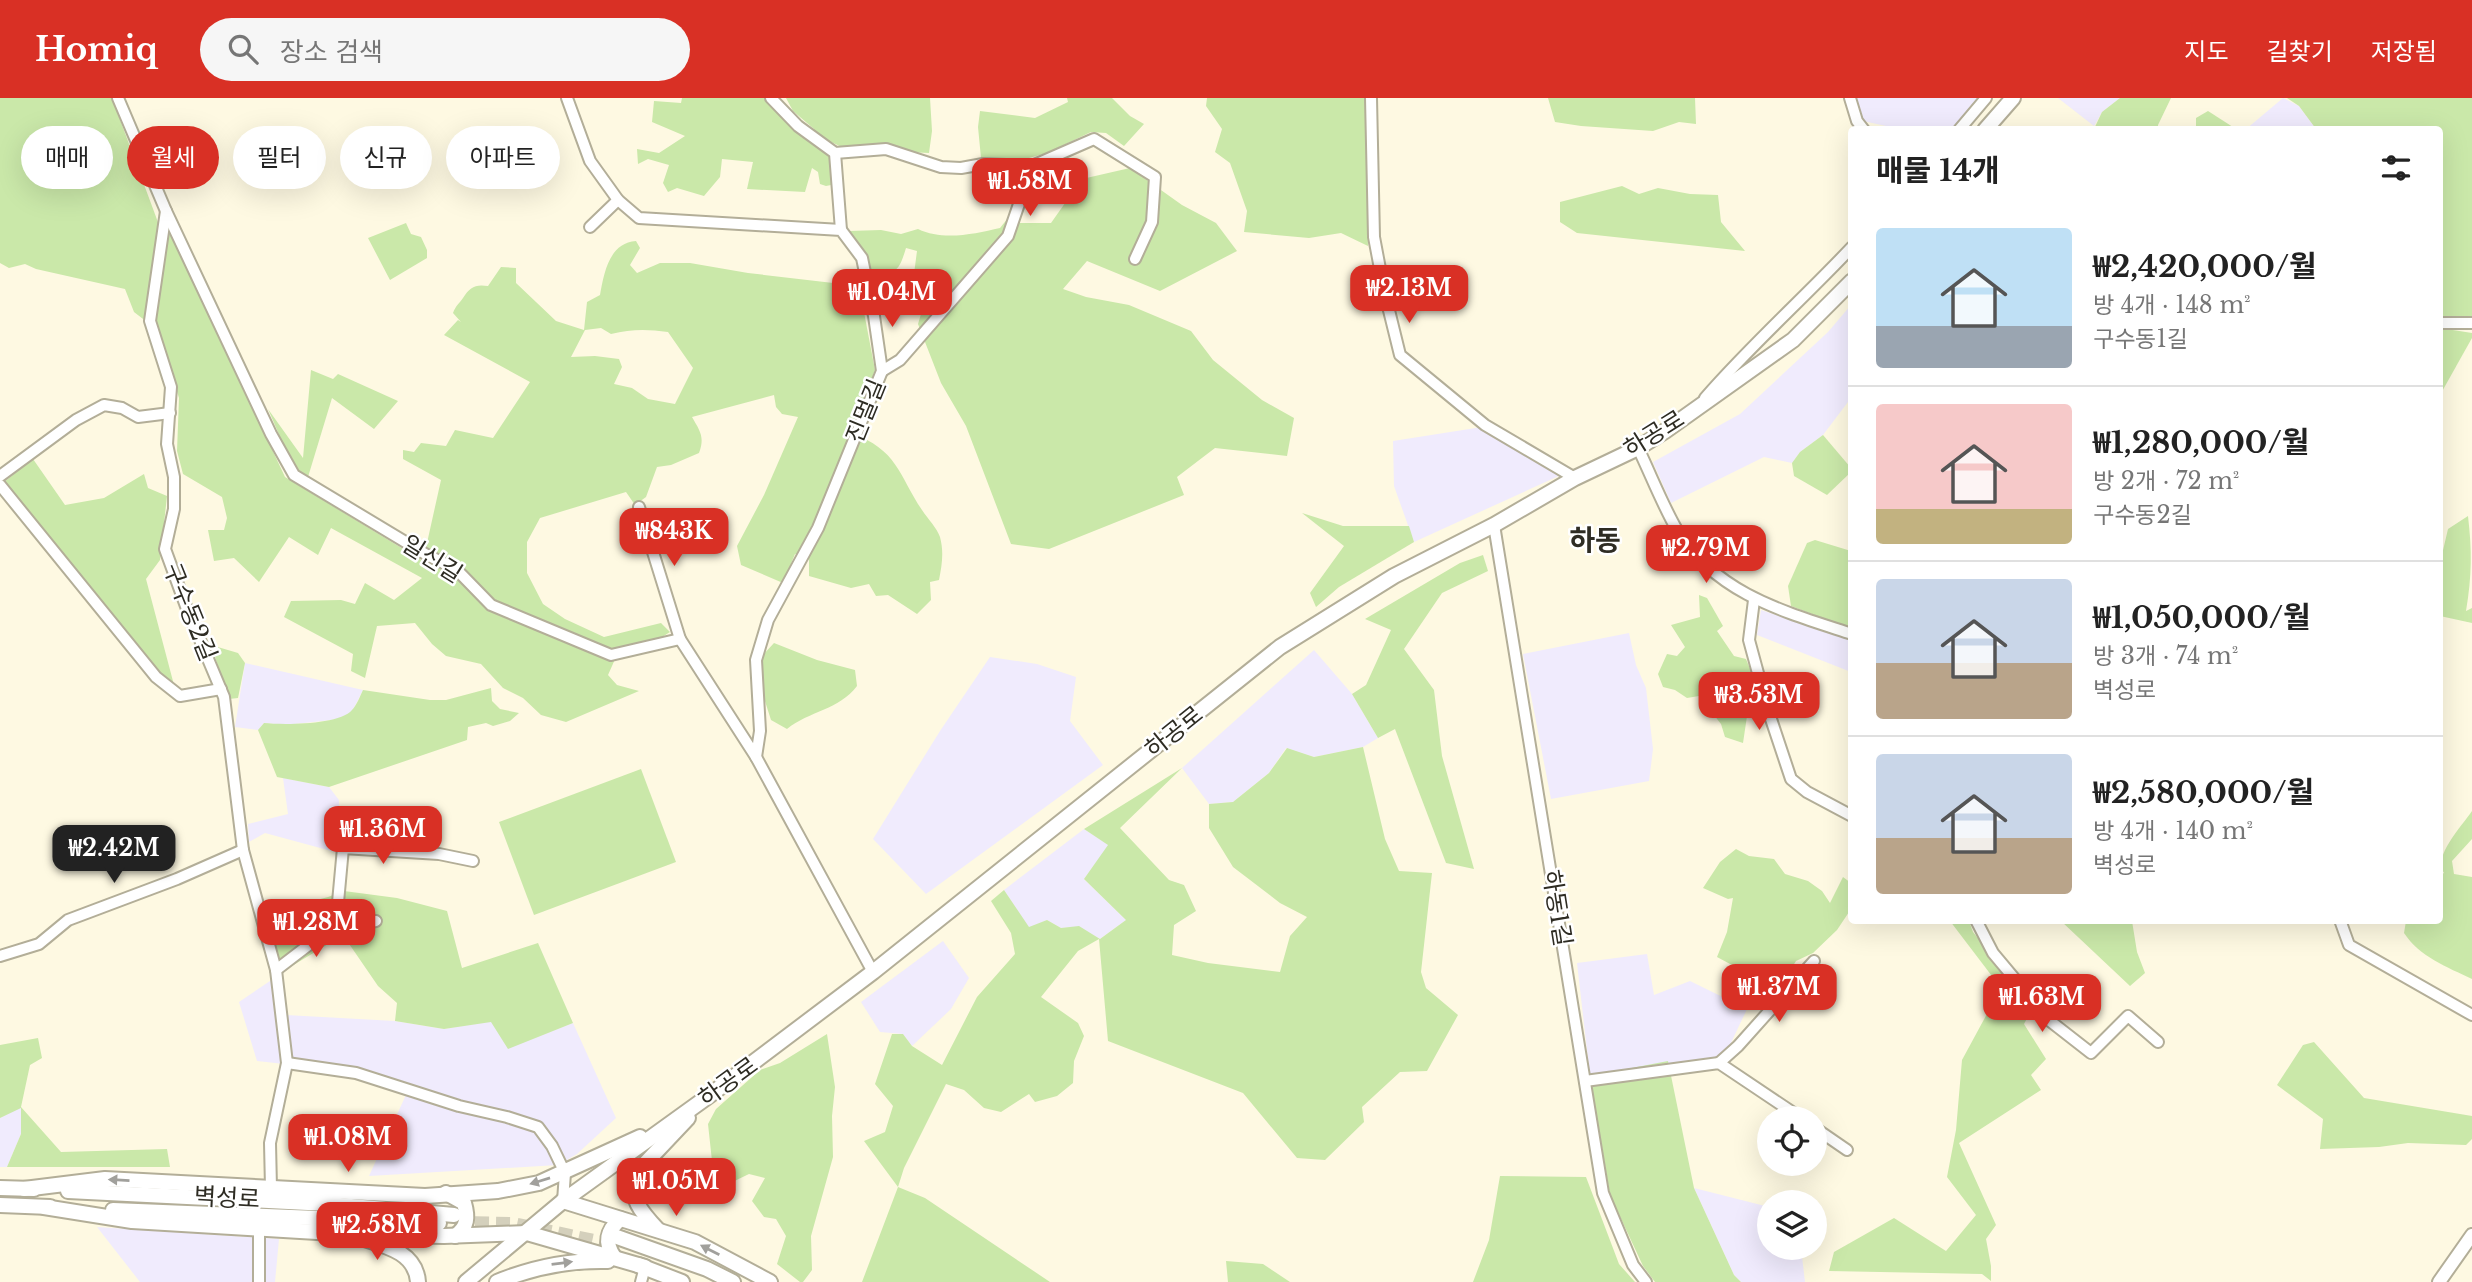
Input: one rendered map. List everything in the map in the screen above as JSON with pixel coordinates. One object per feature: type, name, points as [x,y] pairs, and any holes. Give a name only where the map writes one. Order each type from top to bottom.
[{"type":"main road","points":[[1988,126],[2013,98]]},
{"type":"main road","name":"하공로","points":[[466,1282],[563,1201],[873,972],[1280,647],[1394,576],[1493,525],[1575,478],[1638,448],[1793,340],[1848,285]]},
{"type":"main road","points":[[659,1231],[644,1215],[634,1196],[637,1172],[710,1095]]},
{"type":"main road","points":[[24,1189],[106,1179],[425,1196],[498,1191],[539,1183],[565,1173],[670,1124]]},
{"type":"main road","name":"벽성로","points":[[0,1188],[315,1203],[454,1225]]},
{"type":"main road","points":[[446,1193],[464,1203],[468,1216],[462,1231],[454,1225]]},
{"type":"main road","points":[[563,1201],[695,1242],[770,1282]]},
{"type":"main road","name":"벽성로","points":[[0,1205],[454,1225]]},
{"type":"main road","points":[[44,1207],[132,1221],[350,1234],[454,1225],[616,1247],[707,1269],[733,1282]]},
{"type":"main road","points":[[620,1219],[607,1235],[608,1248],[616,1247],[666,1262],[713,1282]]},
{"type":"main road","points":[[350,1234],[400,1252],[411,1262],[418,1275],[418,1282]]},
{"type":"main road","points":[[616,1247],[645,1267]]},
{"type":"main road","points":[[497,1282],[552,1264],[587,1260],[614,1261],[645,1267],[682,1282]]},
{"type":"street","name":"일신길","points":[[118,98],[166,211],[271,434],[294,475],[427,555],[456,569],[491,605],[611,655],[680,639]]},
{"type":"street","points":[[567,98],[590,161],[618,200],[639,219],[841,230],[835,153]]},
{"type":"street","points":[[772,98],[798,126],[835,153],[886,149],[941,167],[961,168],[983,164],[1032,166],[1094,139],[1155,177],[1152,222],[1135,259]]},
{"type":"street","points":[[1370,98],[1374,237],[1400,355],[1485,425],[1575,478]]},
{"type":"street","points":[[1850,98],[1861,126]]},
{"type":"street","points":[[1962,126],[1986,98]]},
{"type":"street","points":[[882,371],[900,360],[1008,236],[1032,166]]},
{"type":"street","points":[[590,227],[618,200]]},
{"type":"street","name":"구수동2길","points":[[166,211],[150,321],[171,387],[167,444],[174,477],[174,509],[165,550],[224,697],[243,850],[276,970],[287,1063],[270,1143],[271,1188]]},
{"type":"street","name":"진멀길","points":[[756,757],[760,731],[755,660],[768,620],[818,528],[882,371],[862,258],[841,230]]},
{"type":"street","points":[[1697,407],[1727,373],[1848,251]]},
{"type":"street","points":[[2443,323],[2472,323]]},
{"type":"street","points":[[0,476],[76,420],[104,405],[122,408],[138,417],[170,414]]},
{"type":"street","points":[[1638,448],[1677,530],[1703,562],[1754,600],[1848,633]]},
{"type":"street","points":[[0,485],[156,677],[180,696],[221,690]]},
{"type":"street","points":[[639,507],[680,639],[756,757],[873,972]]},
{"type":"street","name":"하동1길","points":[[1493,525],[1603,1193],[1633,1265],[1646,1282]]},
{"type":"street","points":[[1754,600],[1749,640],[1791,779],[1807,792],[1848,814]]},
{"type":"street","points":[[336,924],[342,848],[439,854],[473,861]]},
{"type":"street","points":[[0,956],[39,944],[68,920],[177,879],[243,850]]},
{"type":"street","points":[[276,970],[336,924],[349,926],[376,921]]},
{"type":"street","points":[[1978,924],[1993,953],[2050,1021],[2091,1053],[2128,1016],[2158,1042]]},
{"type":"street","points":[[2341,924],[2349,945],[2472,1015]]},
{"type":"street","points":[[1586,1081],[1719,1063],[1738,1046],[1814,961]]},
{"type":"street","points":[[287,1063],[356,1073],[459,1106],[507,1116],[538,1127],[552,1146],[565,1173],[563,1201]]},
{"type":"street","points":[[1719,1063],[1783,1106]]},
{"type":"street","points":[[1827,1136],[1847,1150]]},
{"type":"street","name":"벽성로","points":[[259,1282],[259,1229],[262,1228]]},
{"type":"street","points":[[2439,1282],[2472,1235]]},
{"type":"street","points":[[641,1282],[645,1267]]},
{"type":"shaded area","points":[[1854,98],[1981,98],[1956,126],[1886,126],[1863,121]]},
{"type":"shaded area","points":[[2058,98],[2120,98],[2102,112],[2094,126]]},
{"type":"shaded area","points":[[2283,98],[2299,106],[2314,126],[2250,126]]},
{"type":"shaded area","points":[[1848,309],[1848,402],[1823,435],[1800,452],[1792,463],[1764,457],[1671,503],[1653,462],[1740,414],[1828,332]]},
{"type":"shaded area","points":[[1482,427],[1561,475],[1414,542],[1394,486],[1393,441]]},
{"type":"shaded area","points":[[1761,610],[1848,639],[1848,671],[1757,635]]},
{"type":"shaded area","points":[[1629,633],[1636,665],[1646,688],[1653,749],[1649,781],[1551,799],[1523,654]]},
{"type":"shaded area","points":[[1314,650],[1352,694],[1378,738],[1363,747],[1314,757],[1286,748],[1269,773],[1233,802],[1209,804],[1182,768]]},
{"type":"shaded area","points":[[990,657],[1037,664],[1076,677],[1070,721],[1103,765],[926,894],[873,839]]},
{"type":"shaded area","points":[[245,663],[363,690],[352,712],[340,719],[286,725],[264,723],[258,730],[235,727]]},
{"type":"shaded area","points":[[283,778],[329,787],[339,800],[339,846],[335,852],[265,833],[249,842],[248,824],[288,814]]},
{"type":"shaded area","points":[[1084,829],[1109,845],[1084,879],[1126,920],[1100,939],[1079,927],[1061,928],[1047,920],[1029,928],[1004,890]]},
{"type":"shaded area","points":[[943,941],[969,978],[951,1009],[912,1046],[903,1034],[880,1032],[861,1002]]},
{"type":"shaded area","points":[[1647,954],[1654,995],[1690,981],[1747,1009],[1729,1047],[1718,1058],[1590,1076],[1577,963]]},
{"type":"shaded area","points":[[273,979],[286,1015],[395,1021],[444,1029],[492,1021],[508,1048],[573,1023],[616,1118],[577,1154],[558,1165],[369,1176],[410,1086],[375,1074],[257,1061],[239,1002]]},
{"type":"shaded area","points":[[21,1107],[21,1134],[7,1167],[0,1167],[0,1118]]},
{"type":"shaded area","points":[[1694,1188],[1757,1204],[1757,1260],[1802,1260],[1805,1282],[1741,1282],[1734,1275]]},
{"type":"shaded area","points":[[97,1227],[279,1239],[275,1282],[140,1282]]},
{"type":"green space","points":[[0,98],[112,98],[127,139],[127,189],[146,189],[159,225],[147,322],[134,312],[125,289],[36,269],[25,264],[9,268],[0,263]]},
{"type":"green space","points":[[682,98],[767,98],[808,137],[814,129],[793,111],[786,98],[930,98],[932,131],[929,153],[846,149],[831,142],[831,185],[820,184],[818,172],[812,168],[805,192],[747,189],[753,162],[722,159],[720,177],[704,196],[677,188],[668,192],[663,183],[669,165],[648,159],[638,164],[637,149],[659,153],[685,136],[652,122],[654,101],[681,103]]},
{"type":"green space","points":[[1067,98],[1112,98],[1130,116],[1144,124],[1124,146],[1106,133],[1091,132],[1047,153],[1029,158],[981,158],[978,127],[980,111],[1035,118],[1068,102]]},
{"type":"green space","points":[[1207,98],[1365,98],[1368,246],[1341,233],[1309,238],[1244,232],[1247,211],[1230,163],[1215,152],[1222,129],[1206,106]]},
{"type":"green space","points":[[1548,98],[1695,98],[1696,124],[1679,122],[1653,131],[1555,122]]},
{"type":"green space","points":[[2120,98],[2171,98],[2158,126],[2095,126],[2102,112]]},
{"type":"green space","points":[[2287,98],[2472,98],[2472,316],[2443,316],[2443,126],[2314,126],[2299,106]]},
{"type":"green space","points":[[2208,111],[2231,126],[2196,126],[2196,118]]},
{"type":"green space","points":[[1130,168],[1182,205],[1216,223],[1237,251],[1160,291],[1087,261],[1063,289],[1086,297],[1129,305],[1191,331],[1213,360],[1262,400],[1294,418],[1287,456],[1215,448],[1177,477],[1184,495],[1049,549],[1011,544],[966,426],[941,383],[918,324],[927,294],[912,289],[917,251],[906,248],[898,267],[891,272],[870,273],[869,260],[849,231],[881,230],[901,234],[918,229],[948,236],[1000,228],[1008,218],[1017,223],[1051,223],[1082,179]]},
{"type":"green space","points":[[1622,186],[1639,194],[1658,188],[1690,194],[1718,195],[1721,222],[1745,251],[1577,233],[1560,222],[1560,202]]},
{"type":"green space","points":[[406,223],[411,234],[421,237],[427,250],[427,258],[390,280],[368,238]]},
{"type":"green space","points":[[169,229],[285,477],[423,561],[441,480],[403,459],[403,450],[414,452],[421,443],[446,446],[455,430],[493,438],[530,382],[444,335],[458,320],[461,322],[453,313],[468,291],[480,285],[488,286],[501,267],[516,268],[516,283],[556,321],[584,330],[587,302],[600,295],[609,260],[620,247],[636,241],[640,248],[630,265],[637,273],[660,263],[690,263],[859,286],[875,370],[851,433],[879,447],[888,455],[937,530],[942,553],[939,580],[930,582],[931,600],[917,614],[888,595],[876,596],[869,584],[851,588],[809,576],[809,559],[795,554],[783,583],[741,565],[737,546],[764,495],[798,417],[782,414],[776,407],[774,395],[692,417],[701,434],[699,453],[671,465],[657,467],[646,497],[635,505],[626,492],[540,518],[527,542],[527,573],[543,604],[565,619],[604,637],[661,623],[670,632],[659,639],[620,648],[608,675],[617,685],[639,691],[566,722],[541,715],[523,698],[503,688],[481,664],[446,656],[415,623],[377,626],[365,678],[351,671],[353,654],[284,617],[291,601],[341,600],[355,604],[365,583],[394,600],[422,578],[331,528],[318,555],[289,537],[259,582],[234,558],[214,561],[208,530],[224,530],[227,518],[222,497],[183,474],[177,451],[179,398],[154,319]],"holes":[[[601,328],[611,334],[639,330],[668,332],[693,368],[675,404],[648,399],[632,388],[614,384],[622,367],[619,359],[571,357],[585,330]]]},
{"type":"green space","points":[[2443,328],[2472,333],[2472,338],[2443,390]]},
{"type":"green space","points":[[311,370],[333,379],[338,374],[398,401],[374,429],[332,398],[308,477],[296,474],[268,409],[303,458]]},
{"type":"green space","points":[[1823,435],[1848,464],[1848,475],[1827,495],[1794,476],[1792,463],[1800,452]]},
{"type":"green space","points":[[33,459],[65,505],[104,498],[144,474],[148,488],[167,496],[160,560],[146,579],[174,685],[161,673],[4,482]]},
{"type":"green space","points":[[1302,513],[1343,526],[1409,526],[1414,542],[1339,587],[1316,607],[1310,593],[1344,546]]},
{"type":"green space","points":[[2468,516],[2471,563],[2466,611],[2472,608],[2472,623],[2443,617],[2443,550],[2448,529]]},
{"type":"green space","points":[[1815,540],[1848,550],[1848,628],[1791,606],[1788,586],[1807,543]]},
{"type":"green space","points":[[1483,555],[1488,571],[1442,593],[1404,649],[1434,690],[1442,756],[1474,869],[1446,863],[1395,729],[1378,738],[1352,694],[1366,685],[1391,630],[1365,619],[1460,563]]},
{"type":"green space","points":[[1699,595],[1707,598],[1723,626],[1717,631],[1734,656],[1746,659],[1753,676],[1743,743],[1725,737],[1721,724],[1699,696],[1687,698],[1675,690],[1663,687],[1658,674],[1667,654],[1677,656],[1685,647],[1671,625],[1700,617]]},
{"type":"green space","points":[[774,643],[817,660],[855,670],[857,686],[842,700],[787,729],[771,720],[764,698],[762,656]]},
{"type":"green space","points":[[211,645],[238,653],[245,663],[238,698],[229,699]]},
{"type":"green space","points":[[491,688],[492,701],[500,709],[519,713],[510,721],[493,726],[486,723],[468,727],[467,740],[329,787],[277,777],[258,730],[264,723],[297,724],[336,719],[352,710],[363,690],[446,700]]},
{"type":"green space","points":[[1363,747],[1385,839],[1399,871],[1432,873],[1421,972],[1426,988],[1458,1015],[1427,1071],[1400,1072],[1362,1107],[1364,1122],[1325,1160],[1297,1158],[1243,1093],[1108,1041],[1099,939],[1078,951],[1041,997],[1078,1023],[1084,1036],[1074,1061],[1073,1083],[1057,1096],[1035,1102],[1029,1094],[1001,1112],[984,1108],[964,1090],[946,1084],[904,1168],[898,1187],[864,1141],[885,1132],[893,1106],[875,1084],[892,1034],[903,1034],[912,1046],[942,1065],[977,997],[1015,954],[1011,933],[991,901],[1004,890],[1029,927],[1047,920],[1061,928],[1079,926],[1100,939],[1126,920],[1084,879],[1108,845],[1084,829],[1182,768],[1120,828],[1169,880],[1184,885],[1196,911],[1174,925],[1172,955],[1208,963],[1280,972],[1290,936],[1307,917],[1280,903],[1233,867],[1209,828],[1209,804],[1233,802],[1269,773],[1287,748],[1314,757]]},
{"type":"green space","points":[[641,769],[676,862],[534,915],[499,822]]},
{"type":"green space","points":[[2472,811],[2472,839],[2452,861],[2454,874],[2472,877],[2472,979],[2426,955],[2404,933],[2406,924],[2443,924],[2443,856]]},
{"type":"green space","points":[[1736,849],[1749,856],[1774,859],[1785,874],[1808,881],[1822,891],[1830,903],[1843,877],[1848,881],[1848,914],[1837,930],[1813,953],[1796,961],[1781,985],[1738,976],[1732,965],[1717,957],[1727,932],[1733,898],[1728,899],[1703,888],[1720,862]]},
{"type":"green space","points":[[344,891],[397,898],[447,911],[462,968],[538,943],[573,1023],[508,1049],[491,1022],[444,1029],[395,1021],[397,1003],[378,986],[343,935],[282,972],[264,914]]},
{"type":"green space","points":[[1952,924],[1970,924],[1973,932],[2033,1007],[2024,1024],[2046,1059],[2031,1075],[2041,1090],[1959,1143],[1996,1225],[1986,1239],[1991,1281],[1982,1274],[1829,1271],[1834,1252],[1894,1218],[1946,1251],[1976,1215],[1947,1177],[1956,1130],[1962,1060],[2001,988]]},
{"type":"green space","points":[[2064,924],[2132,924],[2137,952],[2145,973],[2130,986]]},
{"type":"green space","points":[[827,1034],[835,1087],[832,1116],[833,1157],[811,1236],[812,1270],[803,1282],[800,1282],[777,1264],[786,1236],[776,1219],[764,1217],[752,1201],[765,1178],[749,1174],[722,1187],[712,1161],[708,1124],[716,1109],[760,1070],[780,1063]]},
{"type":"green space","points":[[38,1038],[42,1058],[30,1065],[21,1107],[61,1152],[167,1149],[170,1167],[7,1167],[21,1134],[21,1108],[0,1118],[0,1045]]},
{"type":"green space","points":[[2314,1042],[2364,1098],[2472,1116],[2472,1139],[2466,1145],[2408,1143],[2320,1149],[2323,1119],[2277,1085],[2303,1045]]},
{"type":"green space","points":[[1668,1061],[1694,1188],[1734,1275],[1741,1282],[1655,1282],[1643,1266],[1610,1195],[1590,1076]]},
{"type":"green space","points":[[1500,1176],[1586,1177],[1619,1264],[1635,1282],[1473,1282],[1489,1240]]},
{"type":"green space","points":[[898,1187],[925,1198],[1050,1282],[862,1282]]},
{"type":"green space","points":[[1226,1261],[1263,1264],[1290,1282],[1228,1282]]},
{"type":"tunnel","points":[[454,1223],[513,1224],[618,1246]]},
{"type":"district","name":"하동","points":[[1595,540]]}]
